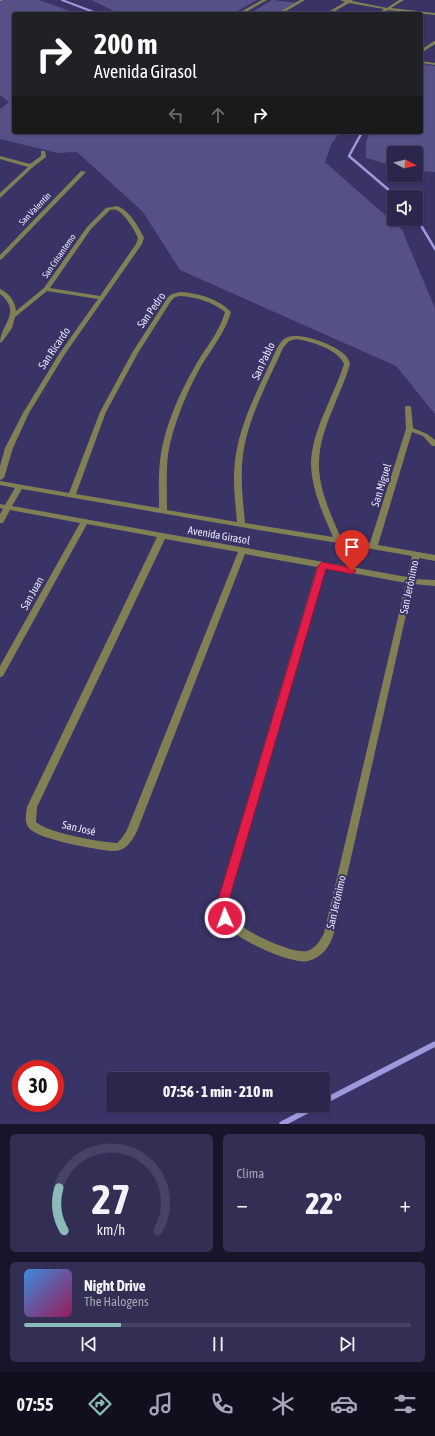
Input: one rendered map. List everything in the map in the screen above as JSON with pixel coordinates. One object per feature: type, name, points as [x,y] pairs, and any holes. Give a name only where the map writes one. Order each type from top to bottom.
[{"type":"street","points":[[243,12],[265,0]]},
{"type":"street","points":[[282,12],[303,0]]},
{"type":"street","points":[[342,0],[388,9],[418,12]]},
{"type":"street","points":[[383,12],[402,0]]},
{"type":"street","points":[[331,12],[350,1]]},
{"type":"street","points":[[423,17],[435,9]]},
{"type":"street","points":[[423,12],[435,14]]},
{"type":"street","points":[[423,51],[435,42]]},
{"type":"street","points":[[423,62],[435,64]]},
{"type":"street","points":[[0,196],[31,166],[44,156],[43,152]]},
{"type":"street","points":[[0,157],[31,166]]},
{"type":"street","name":"San Valentín","points":[[0,258],[83,172]]},
{"type":"street","name":"San Crisantemo","points":[[14,316],[46,289],[89,228],[105,211],[108,208],[117,208]]},
{"type":"street","name":"San Ricardo","points":[[0,478],[9,448],[26,413],[62,354],[102,298],[141,238],[139,232],[123,211],[117,208]]},
{"type":"street","points":[[46,289],[102,298]]},
{"type":"street","points":[[0,291],[14,306],[14,316],[3,332],[0,340]]},
{"type":"street","name":"San Pedro","points":[[72,496],[103,412],[135,353],[168,301],[175,295],[187,294],[225,308],[228,312],[223,325],[196,370],[172,427],[165,458],[163,511]]},
{"type":"street","name":"San Pablo","points":[[241,525],[238,479],[241,445],[257,399],[280,348],[285,340],[291,337],[299,337],[336,351],[344,356],[347,364],[318,447],[315,464],[321,498],[338,540]]},
{"type":"street","name":"San Miguel","points":[[373,547],[410,429],[408,407]]},
{"type":"street","points":[[410,429],[424,435],[435,444]]},
{"type":"street","name":"Avenida Girasol","points":[[0,483],[241,525],[338,540],[435,558]]},
{"type":"street","points":[[0,520],[4,507],[19,487]]},
{"type":"street","name":"Avenida Girasol","points":[[4,507],[322,566],[410,581],[435,583]]},
{"type":"street","name":"San Juan","points":[[0,674],[84,523]]},
{"type":"street","name":"San José","points":[[162,536],[32,807],[30,818],[34,827],[44,832],[102,846],[117,846],[126,842],[132,831],[242,550]]},
{"type":"street","name":"San Jerónimo","points":[[322,566],[222,910],[225,918],[231,925],[240,931],[266,944],[294,955],[306,956],[318,951],[326,941],[329,933],[416,555]]},
{"type":"shaded area","points":[[0,0],[39,0],[72,12],[12,12],[12,134],[339,134],[332,143],[325,162],[387,217],[387,226],[397,226],[402,230],[435,308],[435,414],[396,366],[180,270],[143,212],[77,152],[58,153],[0,139],[0,109],[9,102],[0,95]]},
{"type":"shaded area","points":[[91,0],[257,0],[236,12],[116,12]]},
{"type":"shaded area","points":[[272,0],[297,3],[280,12],[252,12]]},
{"type":"shaded area","points":[[423,64],[435,66],[435,172],[423,171],[423,146],[387,146],[387,164],[366,158],[366,142],[369,134],[423,134]]},
{"type":"waterway","points":[[62,0],[94,12]]},
{"type":"waterway","points":[[361,134],[349,156],[389,190]]},
{"type":"waterway","points":[[421,226],[435,249]]},
{"type":"waterway","points":[[330,1098],[435,1044]]},
{"type":"waterway","points":[[282,1124],[305,1112]]},
{"type":"route","points":[[225,918],[222,910],[224,900],[322,566],[352,571]]}]
